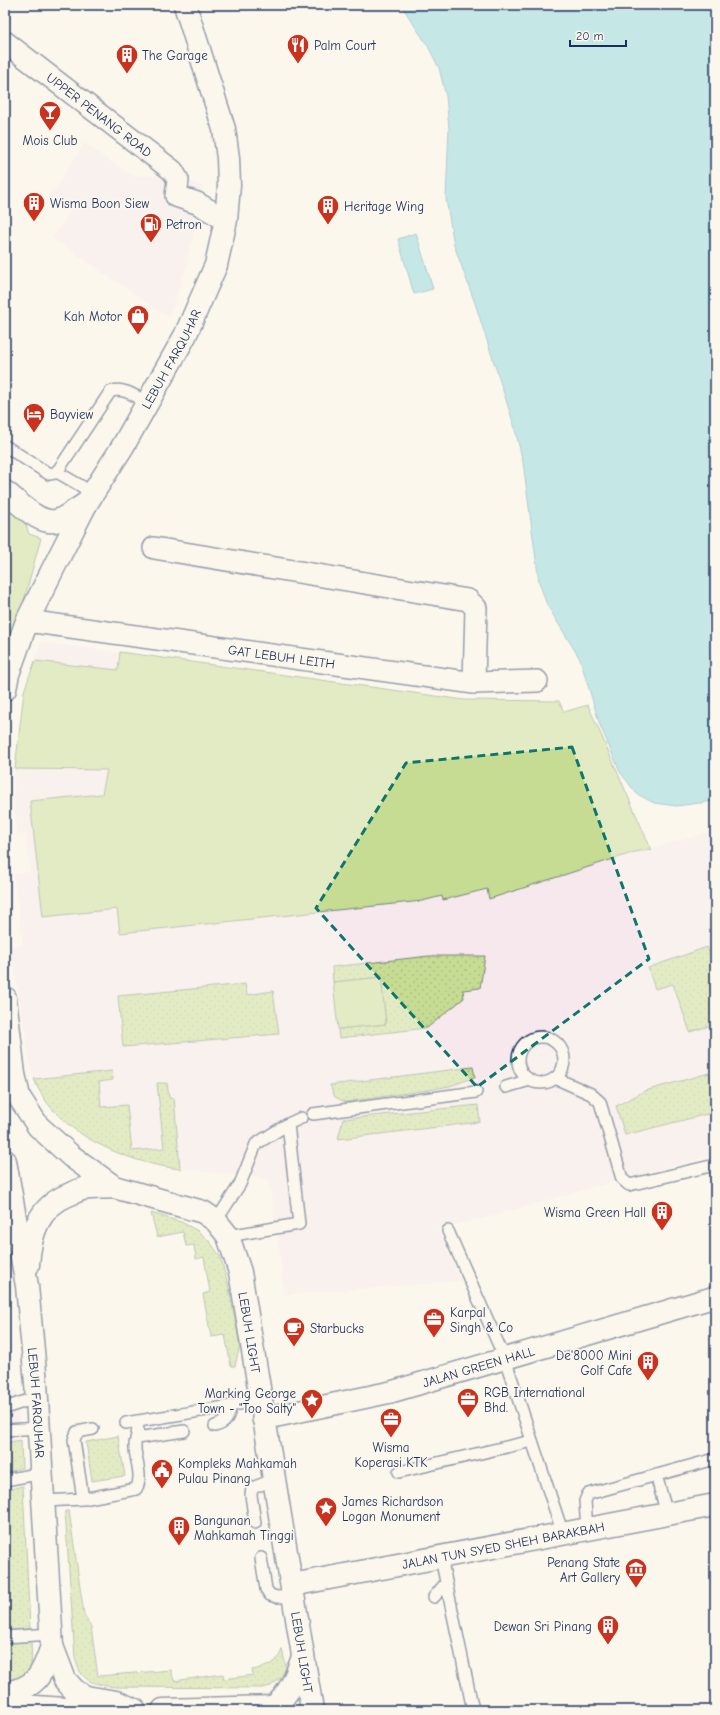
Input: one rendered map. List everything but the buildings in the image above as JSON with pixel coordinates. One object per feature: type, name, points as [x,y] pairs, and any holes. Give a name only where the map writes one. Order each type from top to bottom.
[{"type":"main road","name":"LEBUH FARQUHAR","points":[[5,689],[8,674],[27,621],[90,498],[148,402],[185,336],[216,265],[226,220],[229,185],[228,158],[224,129],[185,5]]},
{"type":"main road","points":[[5,492],[36,516],[44,521],[51,522],[59,520],[90,498]]},
{"type":"main road","points":[[5,998],[14,1074],[19,1097],[38,1126],[72,1156],[114,1187]]},
{"type":"main road","name":"LEBUH FARQUHAR","points":[[5,1161],[27,1286],[38,1397],[52,1640],[65,1680],[75,1691],[86,1696],[116,1702],[135,1710]]},
{"type":"main road","points":[[27,1286],[30,1244],[36,1226],[44,1210],[63,1197],[82,1189],[114,1187],[203,1212],[222,1229]]},
{"type":"main road","name":"LEBUH LIGHT","points":[[222,1229],[240,1272],[312,1710]]},
{"type":"main road","name":"JALAN TUN SYED SHEH BARAKBAH","points":[[293,1590],[440,1558],[715,1505]]},
{"type":"main road","name":"LEBUH FARQUHAR","points":[[5,1693],[26,1688],[35,1682],[46,1666],[52,1640]]},
{"type":"main road","points":[[163,1710],[276,1709],[294,1682],[304,1654]]},
{"type":"main road","points":[[5,1705],[81,1710]]},
{"type":"street","name":"UPPER PENANG ROAD","points":[[5,42],[173,171],[178,180],[176,196],[197,203],[226,220]]},
{"type":"street","points":[[154,548],[468,600],[476,608],[474,683]]},
{"type":"street","name":"GAT LEBUH LEITH","points":[[27,621],[474,683],[538,681]]},
{"type":"street","name":"JALAN GREEN HALL","points":[[262,1409],[390,1392],[715,1297]]},
{"type":"lane","points":[[5,446],[50,474],[57,472],[110,392],[114,390],[124,391],[148,402]]},
{"type":"lane","points":[[57,472],[90,498]]},
{"type":"lane","points":[[535,1038],[553,1040],[564,1054],[564,1063],[561,1071],[555,1078],[548,1082],[539,1083],[530,1080],[519,1066],[521,1049],[527,1042],[535,1038]]},
{"type":"lane","points":[[555,1078],[591,1094],[600,1102],[622,1179],[629,1185],[715,1165]]},
{"type":"lane","points":[[506,1086],[530,1080]]},
{"type":"lane","points":[[313,1114],[476,1092]]},
{"type":"lane","points":[[288,1124],[299,1224],[222,1229],[256,1144],[288,1124],[301,1118]]},
{"type":"lane","points":[[448,1232],[506,1359],[563,1534]]},
{"type":"lane","points":[[5,1408],[38,1397]]},
{"type":"lane","points":[[45,1501],[83,1499],[136,1489],[139,1480],[135,1449],[139,1431],[131,1422],[231,1406],[262,1409]]},
{"type":"lane","points":[[215,1426],[225,1423],[231,1406]]},
{"type":"lane","points":[[5,1430],[40,1428]]},
{"type":"lane","points":[[83,1499],[74,1440],[77,1432],[93,1428]]},
{"type":"lane","points":[[137,1438],[184,1431]]},
{"type":"lane","points":[[399,1472],[532,1441]]},
{"type":"lane","points":[[588,1530],[585,1501],[588,1494],[715,1459]]},
{"type":"lane","points":[[5,1480],[43,1473]]},
{"type":"lane","points":[[656,1475],[667,1514]]},
{"type":"lane","points":[[255,1523],[251,1494],[252,1488],[273,1480]]},
{"type":"lane","points":[[261,1558],[266,1589],[270,1595],[278,1597],[293,1590]]},
{"type":"lane","points":[[440,1558],[473,1710]]},
{"type":"lane","points":[[434,1597],[446,1583]]},
{"type":"lane","points":[[5,1637],[52,1640]]},
{"type":"highlighted area","points":[[572,747],[649,959],[477,1087],[316,908],[406,763]]},
{"type":"shaded area","points":[[84,143],[132,176],[167,176],[204,186],[186,268],[169,318],[53,238],[72,209],[51,196]]},
{"type":"shaded area","points":[[41,642],[464,700],[559,701],[564,712],[588,705],[651,849],[715,830],[715,1155],[622,1179],[496,1215],[438,1229],[461,1281],[283,1295],[281,1263],[269,1183],[263,1179],[243,1176],[160,1167],[99,1145],[78,1131],[51,1107],[39,1091],[31,1072],[11,946],[23,945],[14,874],[30,872],[30,867],[25,834],[17,834],[13,803],[15,769],[24,691]]},
{"type":"shaded area","points":[[17,1389],[21,1440],[5,1443],[5,1391]]},
{"type":"green space","points":[[5,493],[19,504],[29,534],[41,538],[19,618],[5,655]]},
{"type":"green space","points":[[120,652],[464,700],[559,701],[564,712],[588,705],[651,849],[635,852],[489,899],[487,889],[443,900],[442,896],[422,901],[120,933],[117,909],[43,917],[30,801],[102,794],[107,770],[15,769],[24,691],[35,661],[118,670]]},
{"type":"green space","points":[[707,947],[710,955],[715,953],[715,1024],[690,1032],[673,984],[655,989],[648,968]]},
{"type":"green space","points":[[429,956],[485,956],[480,988],[463,990],[464,998],[427,1028],[339,1038],[338,1029],[386,1024],[381,977],[333,982],[332,967]]},
{"type":"green space","points":[[381,977],[386,1024],[338,1029],[333,982]]},
{"type":"green space","points":[[245,984],[247,995],[273,991],[279,1034],[123,1047],[118,996]]},
{"type":"green space","points":[[473,1067],[475,1077],[450,1086],[345,1102],[335,1097],[330,1085]]},
{"type":"green space","points":[[112,1071],[113,1080],[99,1082],[101,1107],[127,1105],[132,1151],[164,1148],[157,1083],[167,1083],[169,1098],[174,1098],[180,1169],[159,1166],[116,1152],[75,1130],[58,1115],[44,1098],[34,1079]]},
{"type":"green space","points":[[709,1073],[715,1092],[715,1112],[625,1135],[616,1106],[645,1091]]},
{"type":"green space","points":[[478,1105],[480,1122],[338,1139],[343,1119]]},
{"type":"green space","points":[[151,1213],[181,1222],[198,1231],[210,1242],[220,1256],[228,1284],[240,1345],[235,1366],[231,1366],[225,1335],[211,1337],[203,1294],[210,1292],[204,1257],[196,1259],[194,1245],[186,1246],[183,1232],[157,1237]]},
{"type":"green space","points":[[118,1436],[125,1476],[92,1481],[86,1442]]},
{"type":"green space","points":[[21,1440],[22,1468],[5,1473],[5,1443]]},
{"type":"green space","points":[[23,1486],[30,1629],[5,1630],[5,1490]]},
{"type":"green space","points":[[65,1511],[69,1511],[84,1614],[91,1627],[98,1676],[171,1670],[174,1681],[223,1674],[224,1679],[253,1675],[252,1670],[271,1664],[278,1658],[282,1649],[286,1667],[284,1675],[271,1686],[262,1688],[116,1687],[94,1683],[84,1677],[80,1672],[75,1657]]},
{"type":"green space","points":[[31,1642],[32,1660],[29,1670],[26,1674],[5,1685],[5,1643]]},
{"type":"water","points":[[401,5],[715,5],[715,801],[676,806],[654,803],[637,794],[620,772],[600,725],[580,659],[547,605],[539,582],[523,462],[514,425],[475,303],[454,245],[446,199],[449,128],[446,96],[439,68],[428,46]]},
{"type":"water","points":[[416,233],[433,289],[414,294],[398,239]]},
{"type":"place","name":"Palm Court","points":[[298,64]]},
{"type":"place","name":"The Garage","points":[[127,74]]},
{"type":"place","name":"Mois Club","points":[[50,132]]},
{"type":"place","name":"Wisma Boon Siew","points":[[34,222]]},
{"type":"place","name":"Heritage Wing","points":[[328,226]]},
{"type":"place","name":"Petron","points":[[151,244]]},
{"type":"place","name":"Kah Motor","points":[[138,336]]},
{"type":"place","name":"Bayview","points":[[34,434]]},
{"type":"place","name":"Wisma Green Hall","points":[[662,1232]]},
{"type":"place","name":"Karpal Singh & Co","points":[[434,1338]]},
{"type":"place","name":"Starbucks","points":[[294,1348]]},
{"type":"place","name":"De'8000 Mini Golf Cafe","points":[[648,1382]]},
{"type":"place","name":"RGB International Bhd.","points":[[468,1418]]},
{"type":"place","name":"Marking George Town - \"Too Salty\"","points":[[312,1420]]},
{"type":"place","name":"Wisma Koperasi KTK","points":[[391,1438]]},
{"type":"place","name":"Kompleks Mahkamah Pulau Pinang","points":[[162,1490]]},
{"type":"place","name":"James Richardson Logan Monument","points":[[326,1528]]},
{"type":"place","name":"Bangunan Mahkamah Tinggi","points":[[179,1546]]},
{"type":"place","name":"Penang State Art Gallery","points":[[636,1588]]},
{"type":"place","name":"Dewan Sri Pinang","points":[[608,1646]]}]
